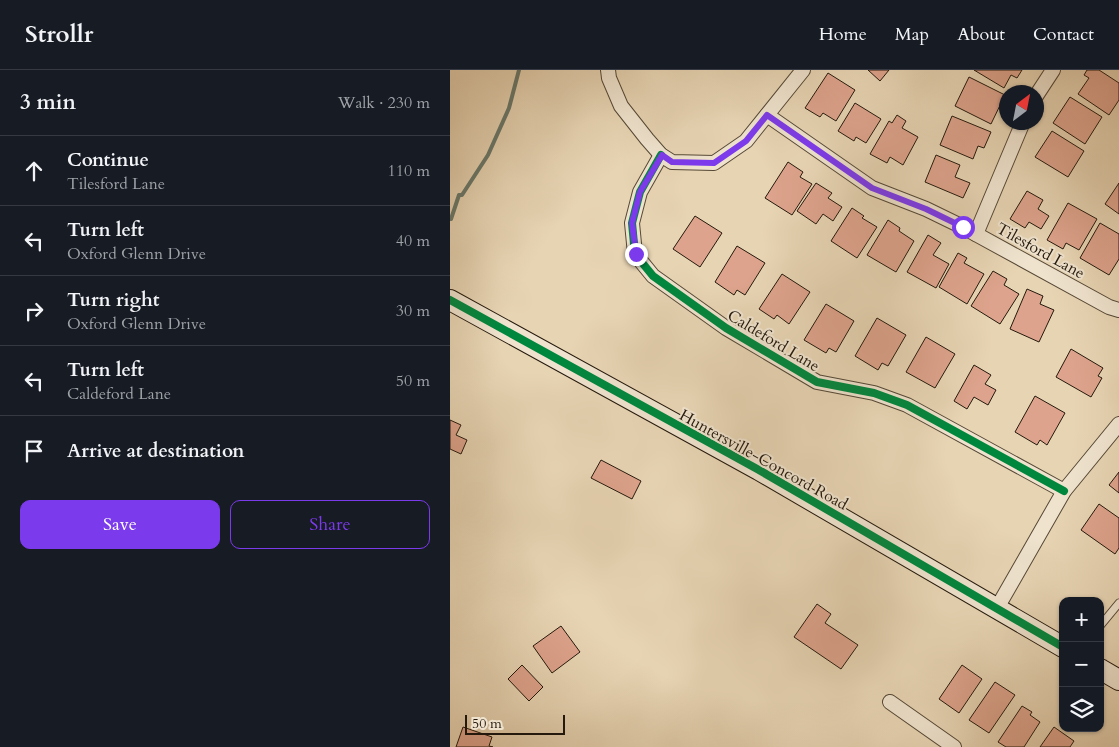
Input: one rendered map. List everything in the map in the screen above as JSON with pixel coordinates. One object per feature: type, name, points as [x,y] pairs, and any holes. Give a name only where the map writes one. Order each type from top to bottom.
[{"type":"main road","name":"Huntersville-Concord Road","points":[[450,300],[759,470],[1059,644]]},
{"type":"main road","points":[[1104,671],[1119,680]]},
{"type":"street","points":[[608,70],[609,78],[621,106],[647,140],[662,155],[672,162],[714,163],[746,141],[803,70]]},
{"type":"street","points":[[1043,85],[1053,70]]},
{"type":"street","name":"Tilesford Lane","points":[[767,115],[872,188],[926,209],[976,234],[1109,307],[1119,310]]},
{"type":"street","points":[[976,234],[1020,130]]},
{"type":"street","name":"Caldeford Lane","points":[[662,155],[640,192],[632,223],[636,254],[653,276],[726,328],[817,382],[874,393],[907,405],[1064,491]]},
{"type":"street","points":[[997,608],[1064,491],[1119,424]]},
{"type":"street","points":[[890,702],[954,747]]},
{"type":"lane","points":[[1104,621],[1119,603]]},
{"type":"building","points":[[868,70],[889,70],[880,81]]},
{"type":"building","points":[[974,70],[1022,70],[1017,78],[1011,75],[1006,85],[999,85]]},
{"type":"building","points":[[1087,70],[1099,70],[1119,83],[1119,100],[1109,115],[1078,94],[1089,78],[1084,75]]},
{"type":"building","points":[[828,73],[855,90],[836,121],[823,113],[820,117],[805,108]]},
{"type":"building","points":[[969,77],[999,92],[999,107],[991,124],[955,106]]},
{"type":"building","points":[[1070,97],[1102,117],[1085,144],[1053,123]]},
{"type":"building","points":[[855,103],[881,119],[866,143],[856,137],[854,141],[838,131]]},
{"type":"building","points":[[897,115],[906,121],[902,128],[918,137],[903,165],[890,157],[887,163],[870,154],[889,121],[892,123]]},
{"type":"building","points":[[952,116],[991,132],[984,148],[978,146],[973,159],[940,145]]},
{"type":"building","points":[[1052,131],[1084,151],[1068,177],[1035,157]]},
{"type":"building","points":[[936,155],[960,165],[955,177],[970,183],[963,198],[925,182]]},
{"type":"building","points":[[788,162],[803,172],[800,177],[812,184],[792,215],[765,198]]},
{"type":"building","points":[[816,183],[832,193],[828,198],[842,207],[833,221],[823,214],[816,224],[797,211]]},
{"type":"building","points":[[1119,183],[1119,214],[1105,204]]},
{"type":"building","points":[[1027,191],[1043,200],[1038,209],[1049,216],[1041,229],[1029,222],[1025,228],[1010,219]]},
{"type":"building","points":[[1068,203],[1097,219],[1079,250],[1066,243],[1063,249],[1047,240]]},
{"type":"building","points":[[852,208],[864,216],[862,218],[877,227],[857,258],[831,241]]},
{"type":"building","points":[[695,216],[722,233],[700,267],[673,249]]},
{"type":"building","points":[[888,220],[900,228],[899,231],[914,241],[896,272],[867,255]]},
{"type":"building","points":[[1100,223],[1119,234],[1119,259],[1109,275],[1080,258]]},
{"type":"building","points":[[928,235],[941,243],[933,255],[949,264],[936,288],[907,272]]},
{"type":"building","points":[[737,246],[765,263],[745,295],[737,290],[734,295],[715,282]]},
{"type":"building","points":[[958,253],[967,258],[964,263],[984,274],[967,304],[939,287]]},
{"type":"building","points":[[993,271],[1007,279],[1004,285],[1019,294],[1000,324],[971,306]]},
{"type":"building","points":[[782,274],[810,292],[789,324],[777,315],[774,319],[759,309]]},
{"type":"building","points":[[1027,289],[1043,296],[1040,304],[1054,310],[1039,342],[1010,329]]},
{"type":"building","points":[[826,304],[854,321],[836,352],[829,348],[826,353],[804,340]]},
{"type":"building","points":[[877,318],[906,335],[888,366],[882,363],[878,370],[855,356]]},
{"type":"building","points":[[926,337],[955,354],[935,388],[906,372]]},
{"type":"building","points":[[1071,349],[1103,368],[1098,376],[1102,378],[1091,397],[1056,377]]},
{"type":"building","points":[[974,365],[991,375],[985,384],[996,390],[988,405],[974,397],[967,409],[954,401]]},
{"type":"building","points":[[1035,396],[1065,413],[1047,445],[1040,440],[1037,445],[1015,432]]},
{"type":"building","points":[[450,420],[461,425],[456,435],[467,440],[461,454],[450,449]]},
{"type":"building","points":[[601,460],[641,481],[632,499],[591,478]]},
{"type":"building","points":[[1119,472],[1119,493],[1109,485]]},
{"type":"building","points":[[1099,504],[1119,518],[1119,548],[1115,554],[1081,530]]},
{"type":"building","points":[[817,604],[831,614],[825,623],[858,645],[841,669],[794,637]]},
{"type":"building","points":[[561,626],[580,652],[552,673],[533,646]]},
{"type":"building","points":[[522,665],[543,687],[529,701],[508,679]]},
{"type":"building","points":[[962,665],[982,679],[959,713],[939,699]]},
{"type":"building","points":[[995,682],[1015,695],[989,733],[969,720]]},
{"type":"building","points":[[1022,706],[1032,712],[1030,715],[1040,722],[1024,747],[1006,747],[998,742]]},
{"type":"building","points":[[463,727],[492,737],[489,746],[493,747],[456,747]]},
{"type":"building","points":[[1054,727],[1074,741],[1070,747],[1040,747]]},
{"type":"waterway","points":[[451,219],[459,195],[462,195],[488,155],[509,108],[519,70]]},
{"type":"cycle path","points":[[661,155],[640,192],[632,223],[635,254],[653,276],[726,328],[817,382],[874,393],[907,405],[1064,491]]},
{"type":"cycle path","points":[[450,300],[759,470],[1059,645]]},
{"type":"route","points":[[636,254],[632,223],[640,192],[662,155],[672,162],[714,163],[746,141],[767,115],[872,188],[926,209],[963,227]]}]
